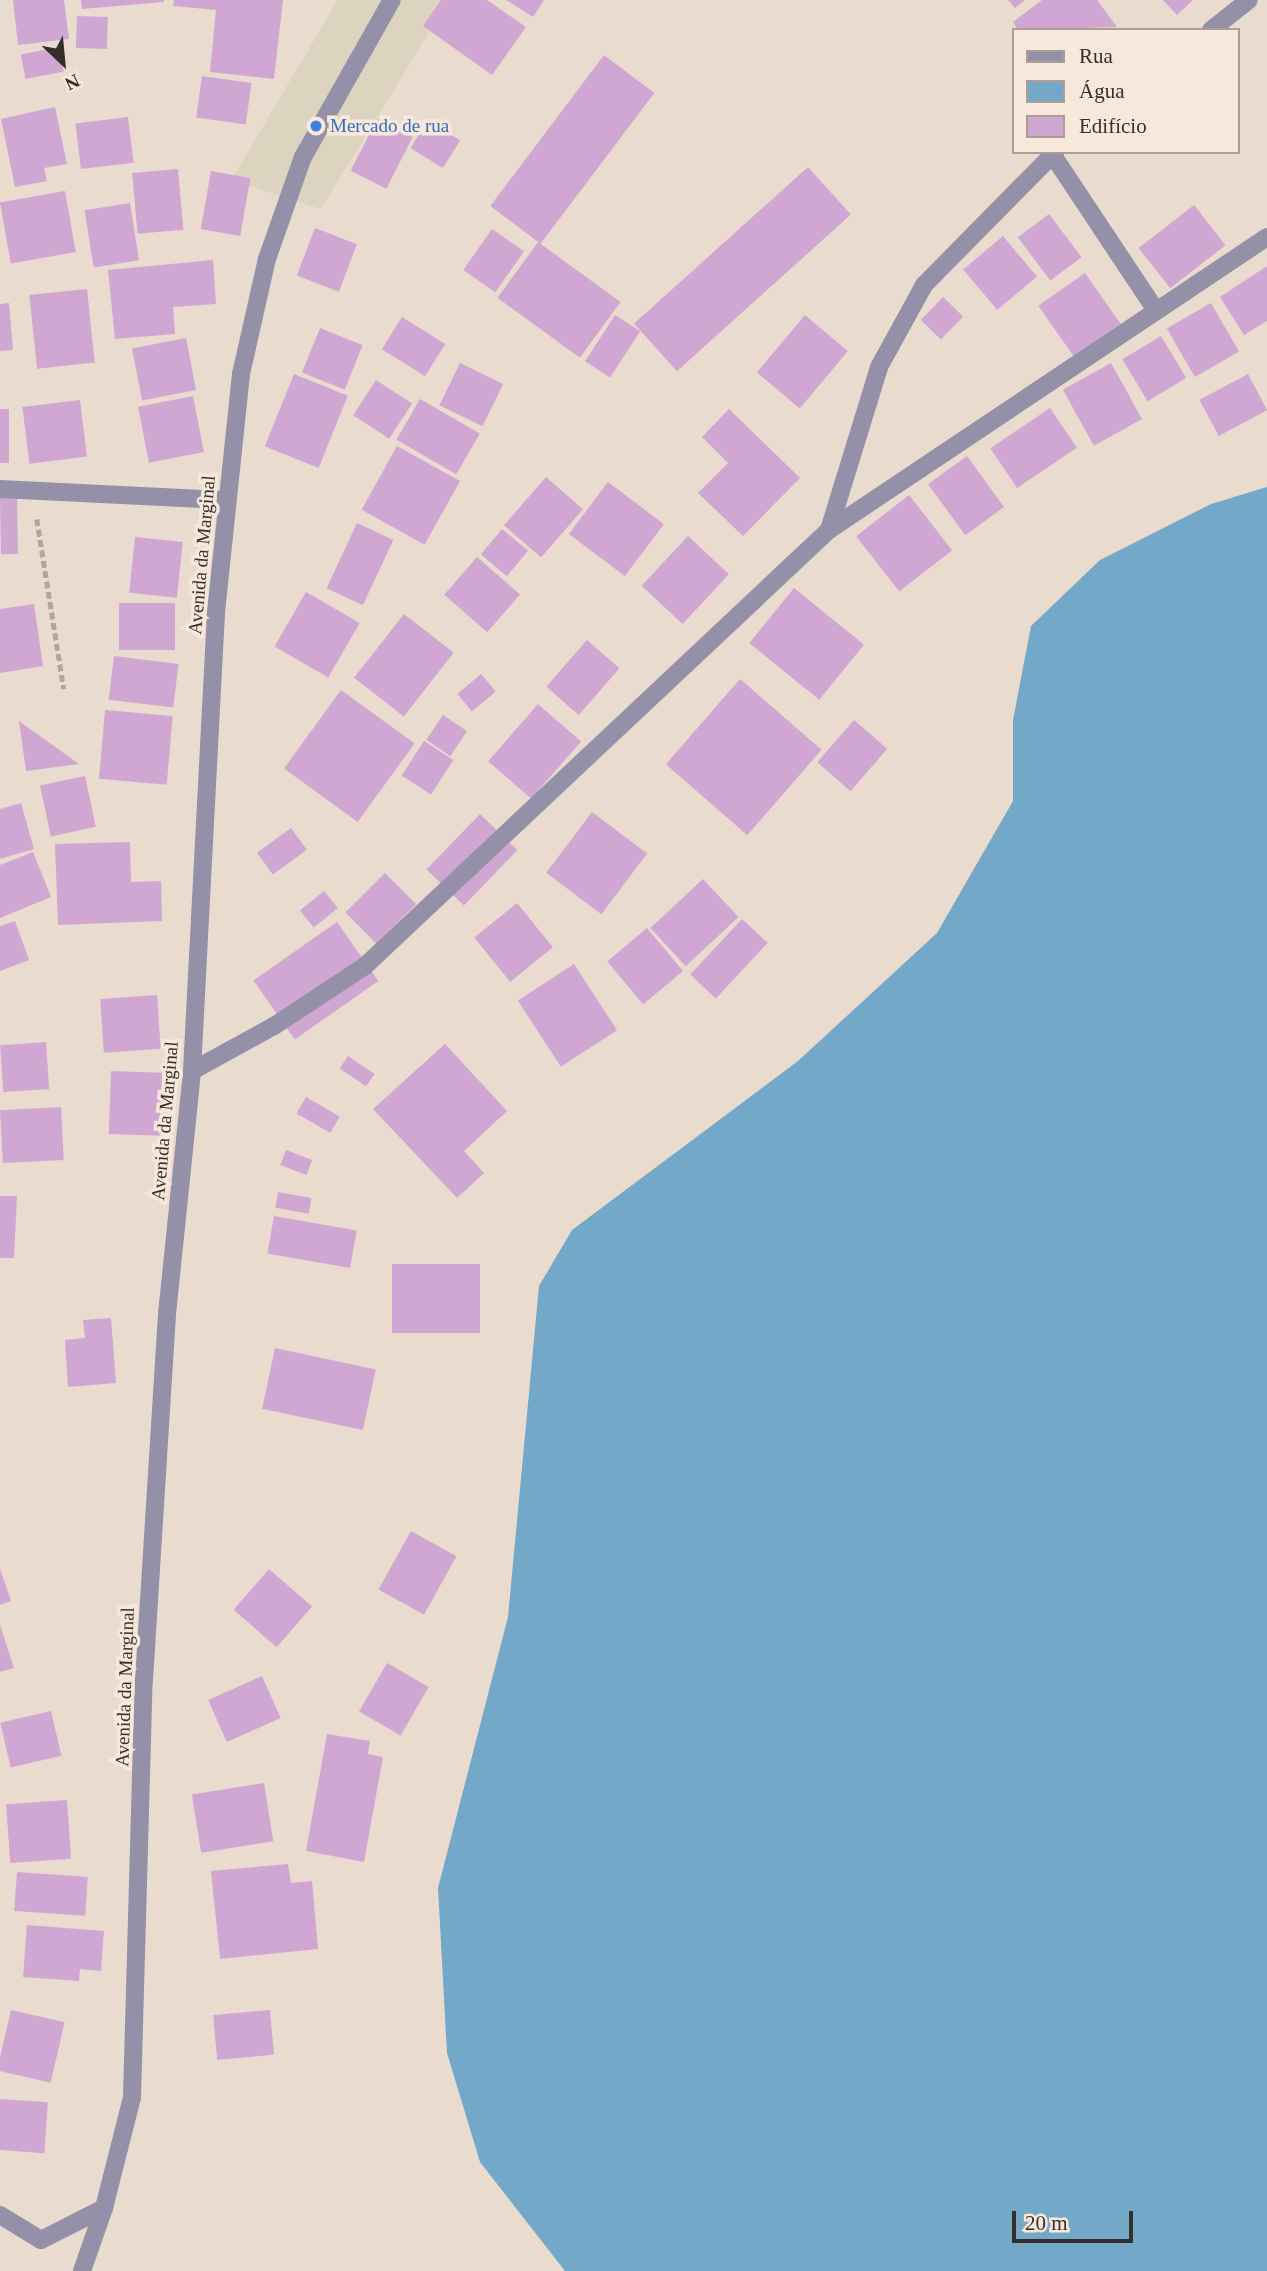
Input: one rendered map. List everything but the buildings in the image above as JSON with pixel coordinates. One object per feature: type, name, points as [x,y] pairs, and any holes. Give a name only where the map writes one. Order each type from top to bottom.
[{"type":"street","name":"Avenida da Marginal","points":[[82,2271],[104,2208],[132,2097],[144,1680],[167,1314],[192,1071],[216,612],[241,374],[267,259],[303,157],[392,0]]},
{"type":"street","points":[[1214,28],[1249,0]]},
{"type":"street","points":[[829,530],[879,367],[923,285],[1053,154]]},
{"type":"street","points":[[1055,154],[1156,309]]},
{"type":"street","points":[[192,1071],[274,1026],[365,966],[829,530],[1267,237]]},
{"type":"street","points":[[0,489],[228,500]]},
{"type":"street","points":[[0,2215],[41,2240],[104,2208]]},
{"type":"path","points":[[32,491],[64,689]]},
{"type":"shaded area","name":"Mercado de rua","points":[[338,0],[449,0],[321,209],[231,180]]},
{"type":"water","points":[[1267,487],[1267,2271],[565,2271],[480,2162],[447,2053],[438,1888],[508,1617],[539,1286],[572,1230],[798,1061],[937,933],[1013,801],[1013,720],[1031,626],[1100,560],[1211,504]]},
{"type":"place","name":"Mercado de rua","points":[[316,126]]}]
